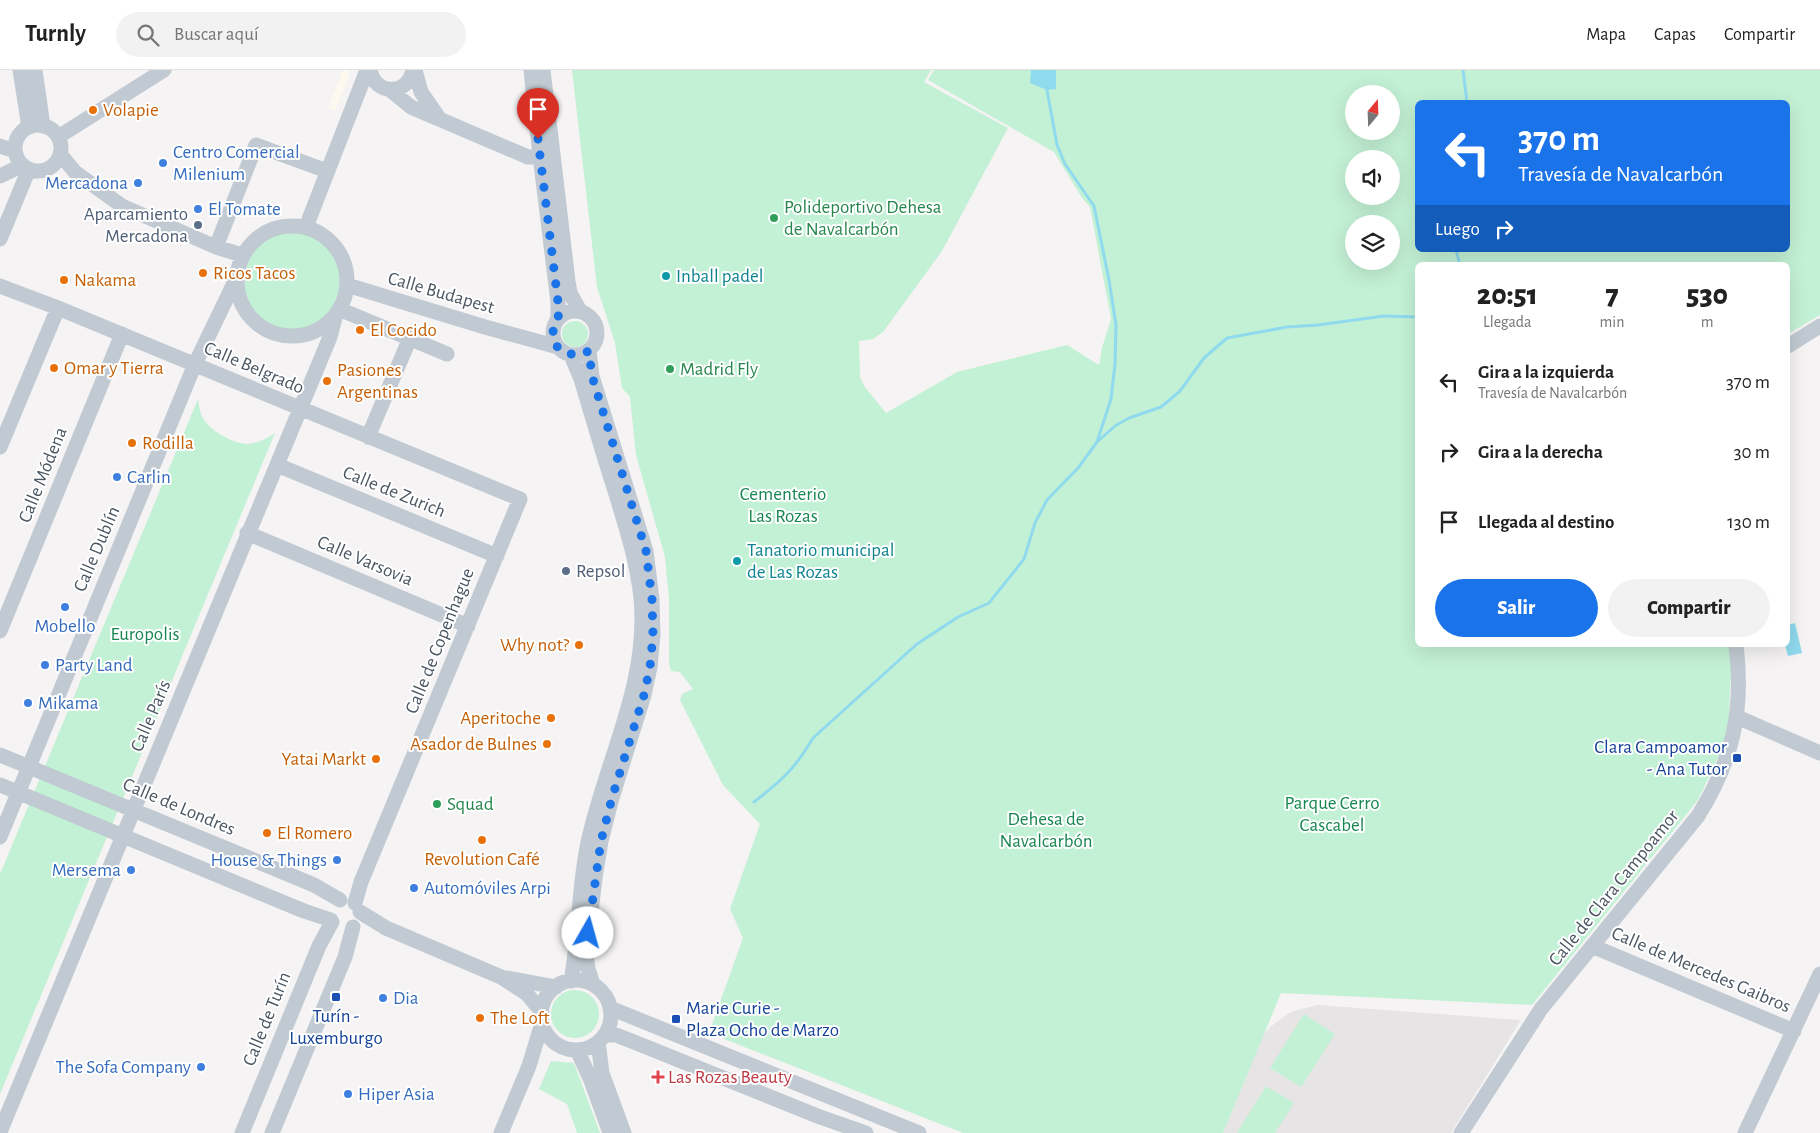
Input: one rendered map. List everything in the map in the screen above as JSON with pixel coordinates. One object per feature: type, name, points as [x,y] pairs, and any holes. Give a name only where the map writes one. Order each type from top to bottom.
[{"type":"street","points":[[20,70],[36,126]]},
{"type":"street","points":[[35,70],[36,126]]},
{"type":"street","points":[[58,137],[164,70]]},
{"type":"street","points":[[369,70],[378,85],[388,89],[411,107],[528,157],[540,156]]},
{"type":"street","points":[[306,227],[352,106],[369,70]]},
{"type":"street","points":[[352,106],[372,94],[388,89],[397,89],[406,84],[412,77],[414,70]]},
{"type":"street","points":[[414,70],[421,92],[439,118]]},
{"type":"street","points":[[524,337],[556,323],[564,314],[572,311],[580,311],[592,318],[598,330],[596,342],[589,351],[580,355],[571,355],[561,350],[554,341],[556,323],[558,302],[531,70]]},
{"type":"street","points":[[543,70],[568,281],[570,293],[580,311]]},
{"type":"street","points":[[0,176],[26,167],[42,170],[48,168],[53,165],[60,154],[60,143],[58,137],[49,128],[36,126],[22,131],[18,136],[15,151]]},
{"type":"street","points":[[216,247],[256,145],[327,171]]},
{"type":"street","points":[[0,146],[15,151],[26,167]]},
{"type":"street","points":[[60,154],[76,172],[122,206],[216,247],[242,256]]},
{"type":"street","points":[[0,239],[26,167]]},
{"type":"street","points":[[294,225],[306,227],[320,233],[332,243],[341,256],[346,270],[347,285],[345,298],[338,312],[325,325],[311,333],[296,336],[280,335],[266,330],[253,321],[244,308],[238,294],[236,279],[242,256],[258,236],[281,226],[294,225]]},
{"type":"street","name":"Calle Dublín","points":[[0,837],[195,364],[236,279]]},
{"type":"street","name":"Calle Budapest","points":[[347,285],[485,327],[558,346]]},
{"type":"street","name":"Calle Belgrado","points":[[0,286],[122,334],[300,409],[520,498]]},
{"type":"street","points":[[0,447],[58,308]]},
{"type":"street","points":[[338,312],[410,338],[447,354]]},
{"type":"street","name":"Calle París","points":[[0,1132],[330,337],[338,312]]},
{"type":"street","points":[[1790,345],[1820,326]]},
{"type":"street","name":"Calle Módena","points":[[0,631],[122,334]]},
{"type":"street","points":[[368,436],[410,338]]},
{"type":"street","points":[[589,351],[592,376],[646,551],[652,599],[653,635],[650,667],[644,695],[612,798],[594,878],[586,954],[593,984]]},
{"type":"street","points":[[571,355],[634,553],[641,600],[641,634],[638,666],[632,693],[589,837],[582,876],[576,953],[571,981]]},
{"type":"street","name":"Calle de Zurich","points":[[277,465],[497,556]]},
{"type":"street","name":"Calle de Copenhague","points":[[351,911],[360,882],[520,498]]},
{"type":"street","name":"Calle Varsovia","points":[[248,533],[468,626]]},
{"type":"street","name":"Calle de Clara Campoamor","points":[[1461,1133],[1541,1008],[1698,816],[1713,792],[1728,755],[1737,717],[1739,669],[1736,647]]},
{"type":"street","points":[[1737,717],[1820,753]]},
{"type":"street","name":"Calle de Londres","points":[[0,755],[314,886],[351,911]]},
{"type":"street","points":[[0,785],[304,912],[331,921],[344,930],[351,911]]},
{"type":"street","name":"Calle de Turín","points":[[242,1133],[318,946],[331,921],[331,908],[351,911]]},
{"type":"street","points":[[351,911],[386,928],[502,977],[527,994],[542,1017],[548,1036],[560,1045],[577,1050],[588,1048],[601,1039],[616,1035],[845,1130],[866,1133]]},
{"type":"street","points":[[272,1133],[345,957],[351,911]]},
{"type":"street","name":"Calle de Mercedes Gaibros","points":[[1592,946],[1794,1031]]},
{"type":"street","points":[[1745,1133],[1820,974]]},
{"type":"street","points":[[502,977],[556,987]]},
{"type":"street","points":[[501,1133],[529,1066],[544,1002],[556,987],[571,981],[582,981],[593,984],[601,991],[607,999],[610,1008],[611,1018],[601,1039],[602,1074],[624,1133]]},
{"type":"street","points":[[610,1008],[854,1105],[919,1133]]},
{"type":"street","points":[[529,1066],[541,1053],[560,1045]]},
{"type":"street","points":[[577,1050],[590,1078],[610,1133]]},
{"type":"street","points":[[845,1130],[854,1105]]},
{"type":"shaded area","points":[[343,70],[347,70],[350,73],[335,111],[328,108]]},
{"type":"shaded area","points":[[1317,1005],[1521,1020],[1451,1133],[1223,1133],[1263,1035],[1270,1027],[1291,1012]]},
{"type":"green space","name":"Dehesa de Navalcarbón","points":[[572,70],[931,70],[924,82],[1008,128],[942,251],[883,332],[873,339],[859,341],[860,377],[864,386],[886,413],[957,372],[1067,345],[1099,365],[1111,319],[1090,207],[1082,198],[1054,152],[928,80],[934,70],[1820,70],[1820,315],[1790,333],[1790,262],[1415,262],[1415,647],[1732,647],[1728,736],[1698,800],[1532,1005],[1281,993],[1223,1133],[963,1133],[709,1033],[743,938],[730,909],[760,824],[723,785],[680,700],[682,694],[693,689],[680,672],[671,671],[669,664],[669,599],[665,557],[636,455],[630,397],[622,388],[615,343],[597,287]]},
{"type":"green space","points":[[291,231],[301,232],[319,239],[333,253],[340,271],[340,291],[333,309],[319,323],[301,330],[291,331],[281,330],[263,323],[249,309],[242,291],[241,281],[242,271],[249,253],[263,239],[281,232]]},
{"type":"green space","points":[[575,321],[584,325],[588,334],[584,343],[575,347],[566,343],[562,334],[566,325]]},
{"type":"green space","name":"Europolis","points":[[198,399],[201,414],[206,423],[228,438],[240,443],[250,444],[261,441],[275,433],[0,1094],[0,874]]},
{"type":"green space","points":[[575,990],[584,992],[592,997],[597,1005],[599,1014],[597,1023],[592,1031],[584,1036],[575,1038],[566,1036],[558,1031],[553,1023],[551,1014],[553,1005],[558,997],[566,992]]},
{"type":"green space","points":[[1304,1014],[1335,1034],[1301,1087],[1270,1068]]},
{"type":"green space","points":[[551,1061],[574,1063],[600,1133],[577,1133],[567,1104],[539,1089]]},
{"type":"green space","points":[[1266,1086],[1294,1103],[1275,1133],[1237,1133]]},
{"type":"water","points":[[1031,70],[1056,70],[1056,89],[1047,90],[1030,83]]},
{"type":"water","points":[[1795,623],[1802,653],[1788,656],[1786,647],[1790,647],[1790,624]]},
{"type":"waterway","points":[[1463,70],[1467,100]]},
{"type":"waterway","points":[[754,802],[787,774],[813,738],[917,644],[958,617],[989,603],[1024,559],[1035,523],[1047,500],[1078,468],[1097,442],[1111,399],[1115,364],[1116,325],[1094,206],[1065,164],[1057,145],[1047,90]]},
{"type":"waterway","points":[[1457,252],[1459,262]]},
{"type":"waterway","points":[[1097,442],[1115,426],[1129,418],[1161,407],[1180,391],[1204,358],[1227,338],[1287,327],[1318,325],[1384,316],[1415,317]]},
{"type":"place","name":"Volapie","points":[[93,110]]},
{"type":"place","name":"Centro Comercial Milenium","points":[[163,163]]},
{"type":"place","name":"Mercadona","points":[[138,183]]},
{"type":"place","name":"El Tomate","points":[[198,209]]},
{"type":"place","name":"Polideportivo Dehesa de Navalcarbón","points":[[774,218]]},
{"type":"place","name":"Aparcamiento Mercadona","points":[[198,225]]},
{"type":"place","name":"Ricos Tacos","points":[[203,273]]},
{"type":"place","name":"Inball padel","points":[[666,276]]},
{"type":"place","name":"Nakama","points":[[64,280]]},
{"type":"place","name":"El Cocido","points":[[360,330]]},
{"type":"place","name":"Omar y Tierra","points":[[54,368]]},
{"type":"place","name":"Madrid Fly","points":[[670,369]]},
{"type":"place","name":"Pasiones Argentinas","points":[[327,381]]},
{"type":"place","name":"Rodilla","points":[[132,443]]},
{"type":"place","name":"Carlin","points":[[117,477]]},
{"type":"place","name":"Tanatorio municipal de Las Rozas","points":[[737,561]]},
{"type":"place","name":"Repsol","points":[[566,571]]},
{"type":"place","name":"Mobello","points":[[65,607]]},
{"type":"place","name":"Why not?","points":[[579,645]]},
{"type":"place","name":"Party Land","points":[[45,665]]},
{"type":"place","name":"Mikama","points":[[28,703]]},
{"type":"place","name":"Aperitoche","points":[[551,718]]},
{"type":"place","name":"Asador de Bulnes","points":[[547,744]]},
{"type":"place","name":"Clara Campoamor - Ana Tutor","points":[[1737,758]]},
{"type":"place","name":"Yatai Markt","points":[[376,759]]},
{"type":"place","name":"Squad","points":[[437,804]]},
{"type":"place","name":"El Romero","points":[[267,833]]},
{"type":"place","name":"Revolution Café","points":[[482,840]]},
{"type":"place","name":"House & Things","points":[[337,860]]},
{"type":"place","name":"Mersema","points":[[131,870]]},
{"type":"place","name":"Automóviles Arpi","points":[[414,888]]},
{"type":"place","name":"Turín - Luxemburgo","points":[[336,997]]},
{"type":"place","name":"Dia","points":[[383,998]]},
{"type":"place","name":"The Loft","points":[[480,1018]]},
{"type":"place","name":"Marie Curie - Plaza Ocho de Marzo","points":[[676,1019]]},
{"type":"place","name":"The Sofa Company","points":[[201,1067]]},
{"type":"place","name":"Las Rozas Beauty","points":[[658,1077]]},
{"type":"place","name":"Hiper Asia","points":[[348,1094]]},
{"type":"route","points":[[538,139],[558,302],[558,319],[554,328],[554,341],[561,350],[571,355],[580,355],[589,351],[592,376],[646,551],[652,599],[653,635],[650,667],[644,695],[629,740],[601,841],[594,878],[588,933]]},
{"type":"park label","name":"Cementerio Las Rozas","points":[[783,505]]},
{"type":"park label","name":"Parque Cerro Cascabel","points":[[1332,814]]}]
